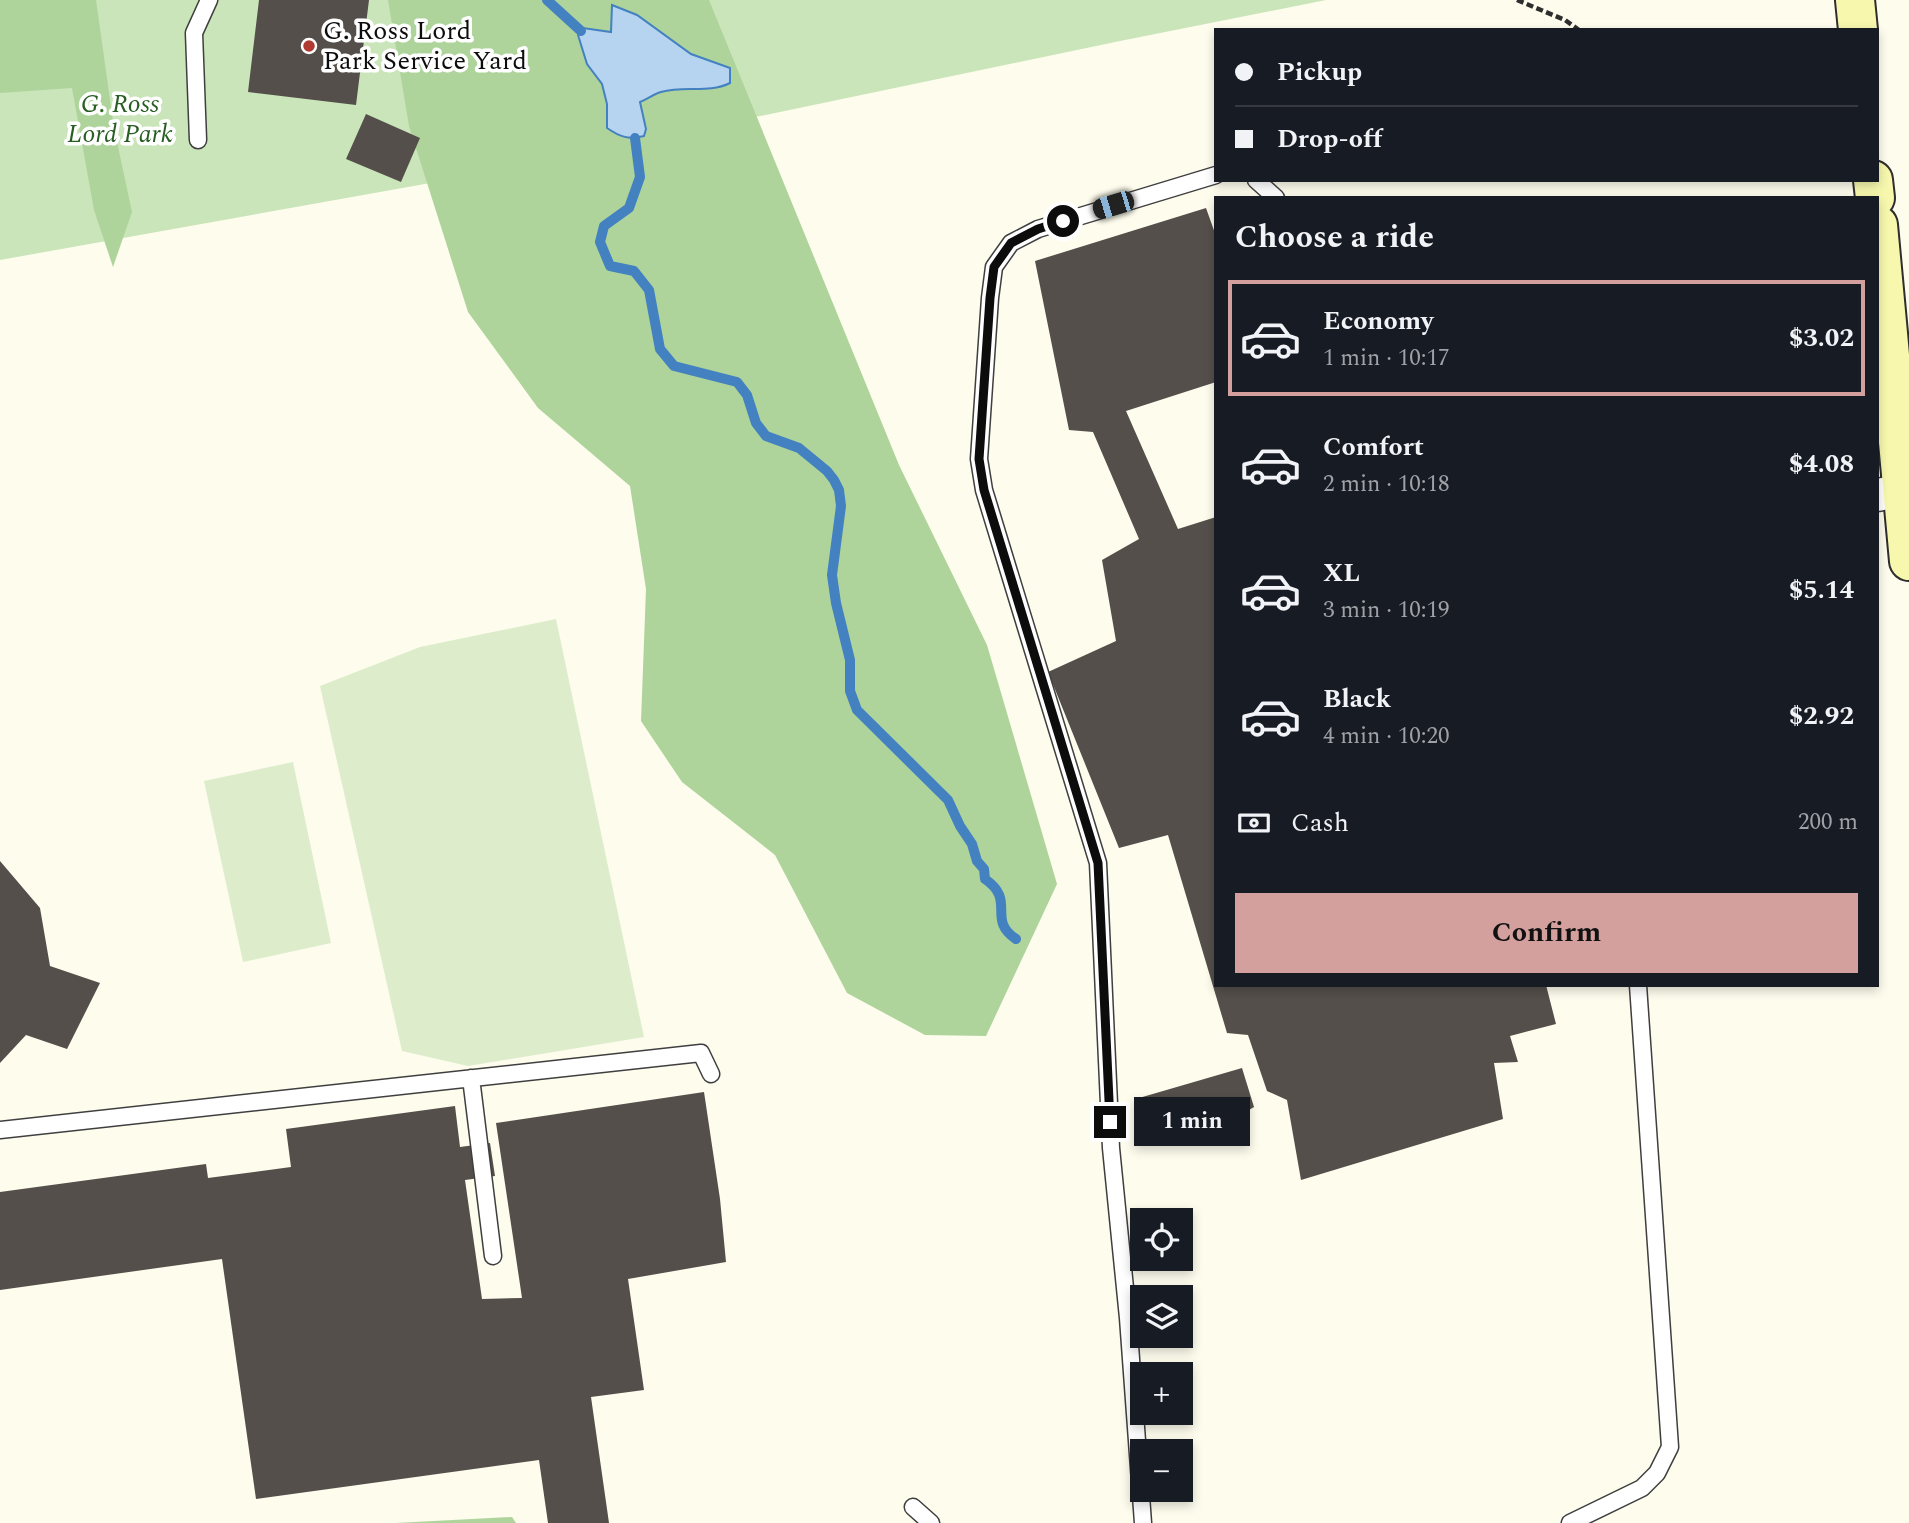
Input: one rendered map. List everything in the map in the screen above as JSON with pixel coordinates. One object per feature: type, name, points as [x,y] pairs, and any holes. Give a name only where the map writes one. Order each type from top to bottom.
[{"type":"main road","points":[[1855,0],[1858,28]]},
{"type":"main road","points":[[1879,240],[1896,491],[1909,561]]},
{"type":"lane","points":[[198,140],[194,33],[209,0]]},
{"type":"lane","points":[[1143,1523],[1128,1318],[1111,1148],[1098,863],[984,490],[979,459],[994,267],[1011,243],[1038,229],[1214,176]]},
{"type":"lane","points":[[1258,182],[1274,196]]},
{"type":"lane","points":[[1570,1523],[1642,1488],[1657,1473],[1670,1447],[1638,987]]},
{"type":"lane","points":[[0,1130],[701,1053],[711,1074]]},
{"type":"lane","points":[[471,1078],[493,1256]]},
{"type":"lane","points":[[913,1507],[931,1523]]},
{"type":"path","points":[[1517,0],[1565,20],[1576,28]]},
{"type":"green space","name":"G. Ross Lord Park","points":[[0,0],[1326,0],[492,172],[0,260]]},
{"type":"green space","points":[[0,0],[96,0],[114,128],[132,212],[113,267],[94,210],[72,88],[0,93]]},
{"type":"green space","points":[[388,0],[709,0],[899,465],[987,645],[1057,884],[986,1036],[925,1035],[847,993],[775,855],[682,782],[641,721],[646,589],[630,486],[538,408],[468,312],[409,126]]},
{"type":"green space","points":[[556,619],[644,1037],[468,1066],[402,1051],[320,686],[420,647]]},
{"type":"green space","points":[[293,762],[331,943],[243,962],[204,781]]},
{"type":"green space","points":[[512,1517],[516,1523],[396,1523]]},
{"type":"water","points":[[612,5],[637,15],[691,54],[730,68],[730,83],[713,88],[658,93],[640,102],[646,129],[644,136],[634,138],[616,134],[607,128],[607,104],[602,84],[587,64],[578,35],[583,28],[611,32]]},
{"type":"building","name":"G. Ross Lord Park Service Yard","points":[[259,0],[369,0],[356,105],[248,92]]},
{"type":"building","points":[[366,114],[420,138],[401,182],[346,159]]},
{"type":"building","points":[[1206,208],[1214,230],[1214,383],[1126,411],[1178,529],[1214,518],[1214,987],[1547,987],[1556,1024],[1510,1036],[1518,1062],[1494,1063],[1503,1119],[1301,1180],[1287,1100],[1267,1091],[1248,1035],[1227,1033],[1168,835],[1119,848],[1048,672],[1116,641],[1102,560],[1139,539],[1093,432],[1069,430],[1035,261]]},
{"type":"building","points":[[0,861],[40,908],[50,966],[100,983],[67,1049],[26,1035],[0,1063]]},
{"type":"building","points":[[1242,1068],[1254,1107],[1152,1140],[1139,1098]]},
{"type":"building","points":[[704,1092],[720,1199],[726,1262],[628,1279],[644,1390],[591,1397],[609,1523],[548,1523],[539,1460],[256,1499],[222,1259],[0,1290],[0,1192],[206,1164],[208,1178],[291,1167],[286,1129],[455,1106],[460,1147],[490,1143],[495,1176],[465,1180],[482,1299],[522,1298],[496,1123]]},
{"type":"waterway","points":[[547,0],[581,31]]},
{"type":"waterway","points":[[635,138],[640,177],[629,208],[604,226],[600,242],[610,266],[634,271],[649,290],[660,349],[674,366],[737,382],[747,395],[756,423],[766,436],[799,448],[834,480],[839,490],[841,506],[832,575],[850,660],[850,691],[857,710],[948,800],[972,844],[977,861],[984,869],[985,879],[999,895],[1003,924],[1007,932],[1016,939]]},
{"type":"place","name":"G. Ross Lord Park Service Yard","points":[[309,46]]},
{"type":"route","points":[[1063,221],[1038,229],[1011,243],[994,267],[979,459],[984,490],[1098,863],[1110,1122]]}]
